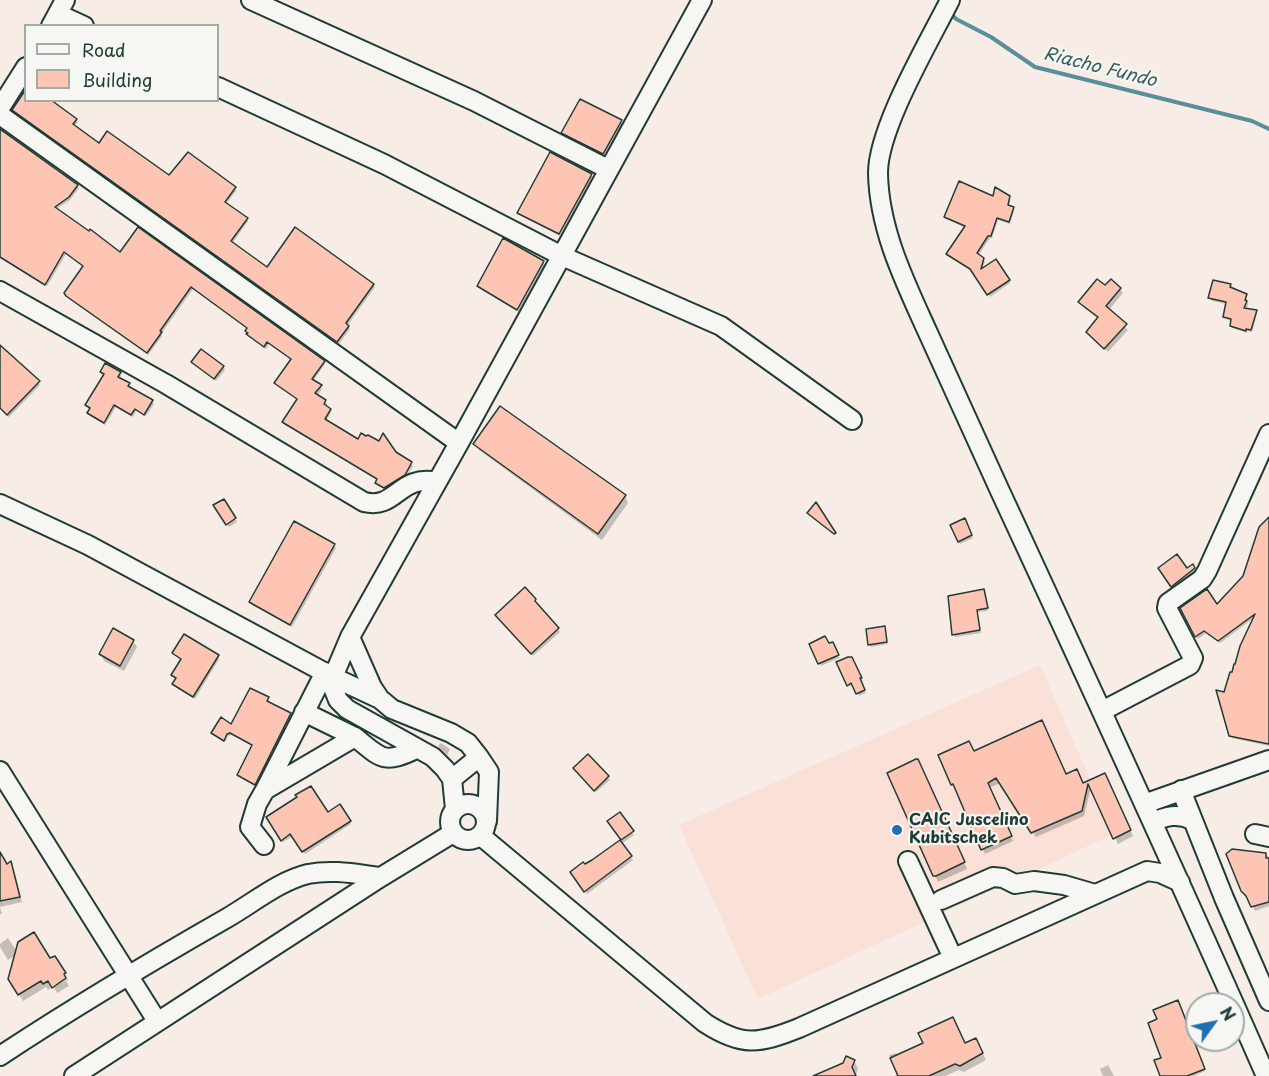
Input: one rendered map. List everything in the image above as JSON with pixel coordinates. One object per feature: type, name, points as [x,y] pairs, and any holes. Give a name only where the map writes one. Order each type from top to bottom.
[{"type":"street","points":[[251,0],[474,101],[608,169]]},
{"type":"street","points":[[264,845],[250,827],[257,804],[304,712],[329,674],[459,443],[702,0]]},
{"type":"street","points":[[950,0],[893,115],[878,169],[880,199],[888,235],[906,282],[960,403],[1212,954],[1265,1064]]},
{"type":"street","points":[[58,13],[80,24]]},
{"type":"street","points":[[0,108],[24,70]]},
{"type":"street","points":[[219,87],[384,164],[562,256],[721,326],[852,420]]},
{"type":"street","points":[[0,115],[459,443]]},
{"type":"street","points":[[0,291],[166,384],[364,502],[372,504],[385,502],[416,481],[437,482]]},
{"type":"street","points":[[1102,711],[1193,662],[1193,657],[1167,608],[1168,603],[1202,579],[1207,571],[1269,434]]},
{"type":"street","points":[[0,504],[88,545],[380,699],[392,709],[468,743],[489,772],[484,829],[474,840],[466,841],[453,833],[450,816],[455,809],[471,804],[478,807],[484,813],[484,829],[705,1023],[722,1034],[747,1042],[770,1039],[799,1028],[1147,871],[1160,873],[1180,882]]},
{"type":"street","points":[[350,637],[372,687],[380,699]]},
{"type":"street","points":[[329,674],[338,700],[346,710],[433,757],[445,769],[452,779],[455,809]]},
{"type":"street","points":[[304,712],[355,737],[377,755],[387,759],[399,757],[416,749]]},
{"type":"street","points":[[265,790],[355,737]]},
{"type":"street","points":[[452,779],[479,757]]},
{"type":"street","points":[[1144,804],[1268,762]]},
{"type":"street","points":[[0,771],[157,1021]]},
{"type":"street","points":[[1181,790],[1269,1001]]},
{"type":"street","points":[[1153,822],[1166,816],[1181,815],[1192,820]]},
{"type":"street","points":[[74,1076],[381,877],[453,833]]},
{"type":"street","points":[[1147,871],[1161,840]]},
{"type":"street","points":[[908,861],[953,958]]},
{"type":"street","points":[[0,1056],[128,975],[292,880],[307,874],[333,871],[381,877]]},
{"type":"street","points":[[941,900],[993,877],[1003,878],[1015,884],[1034,881],[1064,885],[1095,894]]},
{"type":"street","points":[[1212,954],[1244,943]]},
{"type":"shaded area","name":"CAIC Juscelino Kubitschek","points":[[1040,665],[1114,834],[758,999],[679,825]]},
{"type":"building","points":[[24,92],[24,102],[54,102],[77,119],[73,124],[99,143],[107,131],[169,175],[188,152],[236,187],[225,202],[248,218],[231,241],[267,267],[295,227],[374,284],[346,323],[349,326],[337,342],[12,110]]},
{"type":"building","points":[[580,99],[622,120],[603,154],[561,133]]},
{"type":"building","points":[[0,129],[78,185],[69,197],[55,207],[89,231],[90,229],[120,252],[138,227],[325,361],[312,379],[322,385],[315,393],[326,400],[324,404],[331,409],[325,419],[358,439],[361,433],[379,441],[383,433],[396,452],[412,462],[405,475],[384,488],[375,483],[377,479],[282,422],[297,399],[274,383],[291,359],[267,342],[264,347],[246,334],[248,333],[245,331],[247,328],[191,287],[147,353],[66,296],[64,293],[83,266],[64,252],[45,285],[0,257]]},
{"type":"building","points":[[550,152],[592,174],[559,234],[517,213]]},
{"type":"building","points":[[959,181],[993,196],[995,187],[1010,196],[1008,205],[1014,207],[1009,222],[997,218],[991,236],[988,236],[977,253],[984,258],[981,269],[996,259],[1010,280],[987,295],[970,269],[946,254],[965,226],[944,217]]},
{"type":"building","points":[[503,238],[544,261],[517,310],[477,286]]},
{"type":"building","points":[[1097,279],[1105,285],[1111,279],[1121,288],[1106,306],[1127,324],[1104,349],[1086,332],[1098,317],[1078,302]]},
{"type":"building","points":[[1213,280],[1231,284],[1230,287],[1247,294],[1244,308],[1257,310],[1251,330],[1246,329],[1246,331],[1230,326],[1231,319],[1223,317],[1226,302],[1208,298]]},
{"type":"building","points":[[0,345],[40,381],[7,415],[0,408]]},
{"type":"building","points":[[201,349],[224,366],[214,379],[191,362]]},
{"type":"building","points":[[105,363],[121,372],[118,377],[130,383],[128,386],[153,400],[144,415],[135,409],[131,415],[114,405],[104,423],[87,413],[90,408],[85,405],[104,374],[100,372]]},
{"type":"building","points":[[500,406],[626,495],[598,534],[473,444]]},
{"type":"building","points":[[224,499],[236,518],[226,525],[213,505]]},
{"type":"building","points":[[816,502],[836,533],[834,534],[807,513]]},
{"type":"building","points":[[1269,517],[1269,744],[1229,736],[1216,690],[1224,692],[1240,646],[1255,614],[1218,641],[1204,631],[1195,637],[1180,608],[1207,589],[1217,604],[1243,576],[1259,527]]},
{"type":"building","points":[[965,518],[972,535],[958,542],[950,525]]},
{"type":"building","points":[[294,521],[335,544],[290,625],[249,602]]},
{"type":"building","points":[[1177,554],[1187,568],[1193,564],[1195,568],[1171,587],[1158,568]]},
{"type":"building","points":[[525,587],[559,628],[531,654],[495,615]]},
{"type":"building","points":[[984,589],[988,608],[977,610],[980,630],[952,635],[948,596]]},
{"type":"building","points":[[885,626],[887,642],[868,645],[866,629]]},
{"type":"building","points":[[113,628],[134,640],[120,666],[99,654]]},
{"type":"building","points":[[184,634],[219,655],[193,697],[172,684],[176,678],[171,675],[181,659],[172,653]]},
{"type":"building","points":[[825,636],[829,643],[833,642],[839,655],[818,664],[809,644]]},
{"type":"building","points":[[852,657],[865,690],[856,694],[851,683],[847,686],[836,662]]},
{"type":"building","points":[[250,688],[269,697],[267,701],[291,713],[255,785],[237,775],[252,745],[230,733],[224,741],[211,733],[221,717],[231,724]]},
{"type":"building","points":[[1042,720],[1066,774],[1077,769],[1083,783],[1105,773],[1131,830],[1113,839],[1088,784],[1082,811],[1031,833],[996,778],[988,783],[1012,836],[981,850],[938,755],[969,741],[974,751]]},
{"type":"building","points":[[588,754],[609,776],[594,791],[573,768]]},
{"type":"building","points":[[918,759],[965,862],[936,876],[933,876],[887,773]]},
{"type":"building","points":[[311,786],[328,812],[340,804],[351,821],[302,852],[290,834],[281,841],[266,817]]},
{"type":"building","points":[[620,812],[634,831],[621,840],[607,821]]},
{"type":"building","points":[[620,840],[632,856],[584,892],[570,872]]},
{"type":"building","points":[[1232,849],[1266,853],[1266,858],[1269,858],[1269,902],[1251,907],[1241,891],[1226,854]]},
{"type":"building","points":[[0,852],[7,864],[11,861],[20,897],[0,901]]},
{"type":"building","points":[[34,932],[50,958],[55,956],[66,973],[64,974],[66,978],[52,988],[48,981],[43,984],[41,981],[18,995],[8,979],[18,942]]},
{"type":"building","points":[[1178,1000],[1185,1018],[1185,1052],[1198,1052],[1205,1069],[1187,1076],[1160,1076],[1154,1060],[1161,1058],[1148,1023],[1157,1019],[1153,1010]]},
{"type":"building","points":[[953,1017],[965,1043],[976,1038],[983,1053],[960,1066],[955,1064],[929,1076],[898,1076],[890,1058],[923,1043],[918,1033]]},
{"type":"building","points":[[846,1056],[855,1060],[852,1067],[856,1076],[813,1076],[843,1063]]},
{"type":"waterway","name":"Riacho Fundo","points":[[950,12],[956,19],[991,37],[1035,67],[1252,121],[1269,129]]},
{"type":"place","name":"CAIC Juscelino Kubitschek","points":[[897,830]]}]
